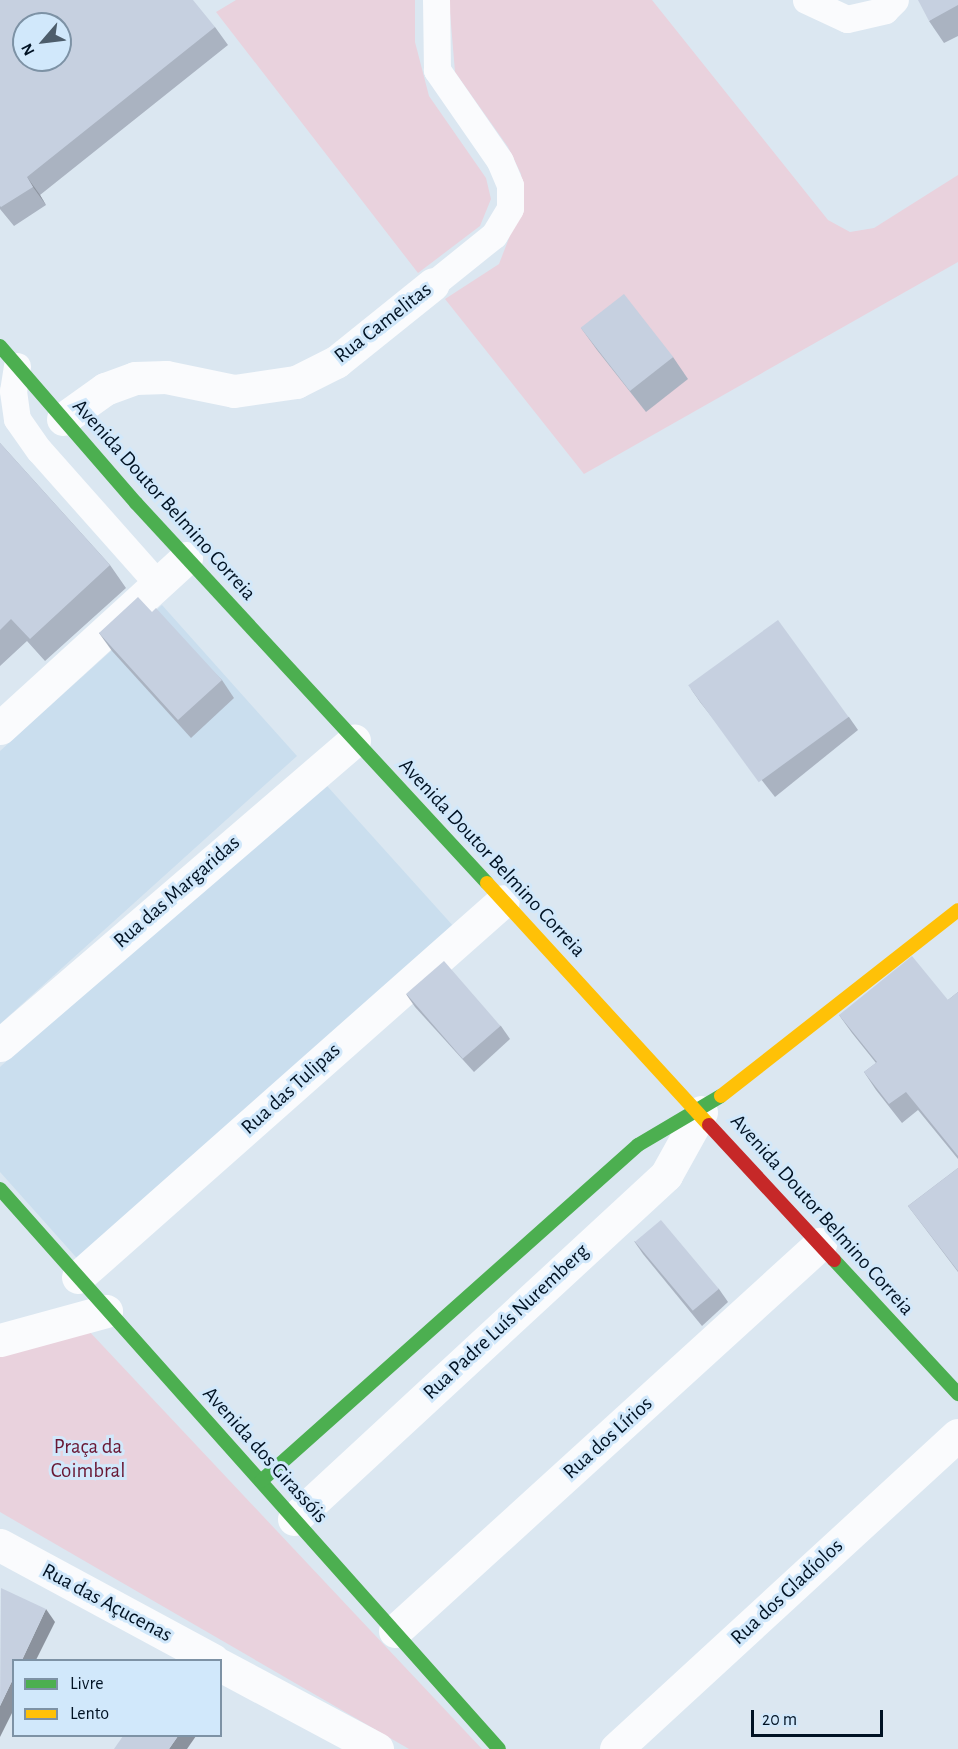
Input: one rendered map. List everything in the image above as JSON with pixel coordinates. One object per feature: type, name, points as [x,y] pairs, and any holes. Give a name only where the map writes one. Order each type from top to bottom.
[{"type":"street","name":"Rua Camelitas","points":[[63,419],[105,389],[135,378],[166,377],[234,391],[296,382],[336,362],[433,284]]},
{"type":"street","name":"Avenida Doutor Belmino Correia","points":[[5,354],[186,558],[701,1112],[958,1394]]},
{"type":"street","points":[[0,728],[186,558]]},
{"type":"street","name":"Rua das Margaridas","points":[[0,1045],[354,740]]},
{"type":"street","name":"Rua das Tulipas","points":[[78,1277],[503,901]]},
{"type":"street","name":"Rua Padre Luís Nuremberg","points":[[261,1481],[638,1145],[701,1112],[958,910]]},
{"type":"street","name":"Rua Padre Luís Nuremberg","points":[[294,1519],[666,1175],[701,1112]]},
{"type":"street","name":"Avenida dos Girassóis","points":[[0,1189],[106,1311],[261,1481],[499,1749]]},
{"type":"street","name":"Rua dos Lírios","points":[[395,1631],[820,1244]]},
{"type":"street","points":[[0,1340],[106,1311]]},
{"type":"street","name":"Rua dos Gladíolos","points":[[616,1749],[958,1435]]},
{"type":"street","name":"Rua das Açucenas","points":[[0,1545],[211,1659]]},
{"type":"street","points":[[222,1666],[377,1749]]},
{"type":"lane","name":"Rua Camelitas","points":[[433,284],[494,235],[510,208],[510,185],[500,161],[437,70],[436,0]]},
{"type":"lane","points":[[806,0],[847,19],[900,5]]},
{"type":"lane","points":[[5,354],[17,419],[39,450],[158,584]]},
{"type":"shaded area","points":[[162,605],[297,756],[0,1024],[0,751]]},
{"type":"shaded area","points":[[319,777],[455,928],[83,1265],[0,1172],[0,1067]]},
{"type":"green space","points":[[236,0],[415,0],[415,42],[429,96],[486,178],[491,199],[480,226],[418,273],[216,12]]},
{"type":"green space","points":[[449,0],[652,0],[828,220],[850,232],[874,228],[958,175],[958,262],[584,474],[445,299],[499,264],[524,199],[521,174],[508,147],[455,72]]},
{"type":"green space","name":"Praça da Coimbral","points":[[87,1329],[482,1749],[409,1749],[0,1512],[0,1353]]},
{"type":"building","points":[[0,0],[193,0],[215,27],[27,177],[33,187],[1,207]]},
{"type":"building","points":[[918,0],[958,0],[958,5],[929,21]]},
{"type":"building","points":[[624,294],[673,357],[630,391],[581,328]]},
{"type":"building","points":[[0,443],[110,565],[30,639],[11,619],[0,630]]},
{"type":"building","points":[[138,597],[152,612],[156,608],[222,680],[178,720],[99,633]]},
{"type":"building","points":[[778,620],[849,717],[759,782],[688,685]]},
{"type":"building","points":[[912,956],[948,1000],[958,992],[958,1156],[906,1092],[889,1104],[864,1072],[877,1062],[839,1015]]},
{"type":"building","points":[[444,961],[500,1026],[463,1059],[406,994]]},
{"type":"building","points":[[958,1168],[958,1271],[908,1206]]},
{"type":"building","points":[[661,1220],[719,1289],[693,1311],[635,1242]]},
{"type":"building","points":[[1,1588],[46,1609],[22,1659],[12,1659],[12,1681],[0,1706]]},
{"type":"building","points":[[122,1737],[177,1737],[169,1749],[114,1749]]},
{"type":"traffic: fast","points":[[0,346],[136,503],[487,883]]},
{"type":"traffic: fast","points":[[261,1481],[638,1145],[721,1096]]},
{"type":"traffic: fast","points":[[0,1189],[499,1749]]},
{"type":"traffic: fast","points":[[834,1260],[958,1394]]},
{"type":"traffic: slow","points":[[487,883],[709,1125]]},
{"type":"traffic: slow","points":[[721,1096],[958,910]]},
{"type":"traffic: jam","points":[[709,1125],[834,1260]]}]
